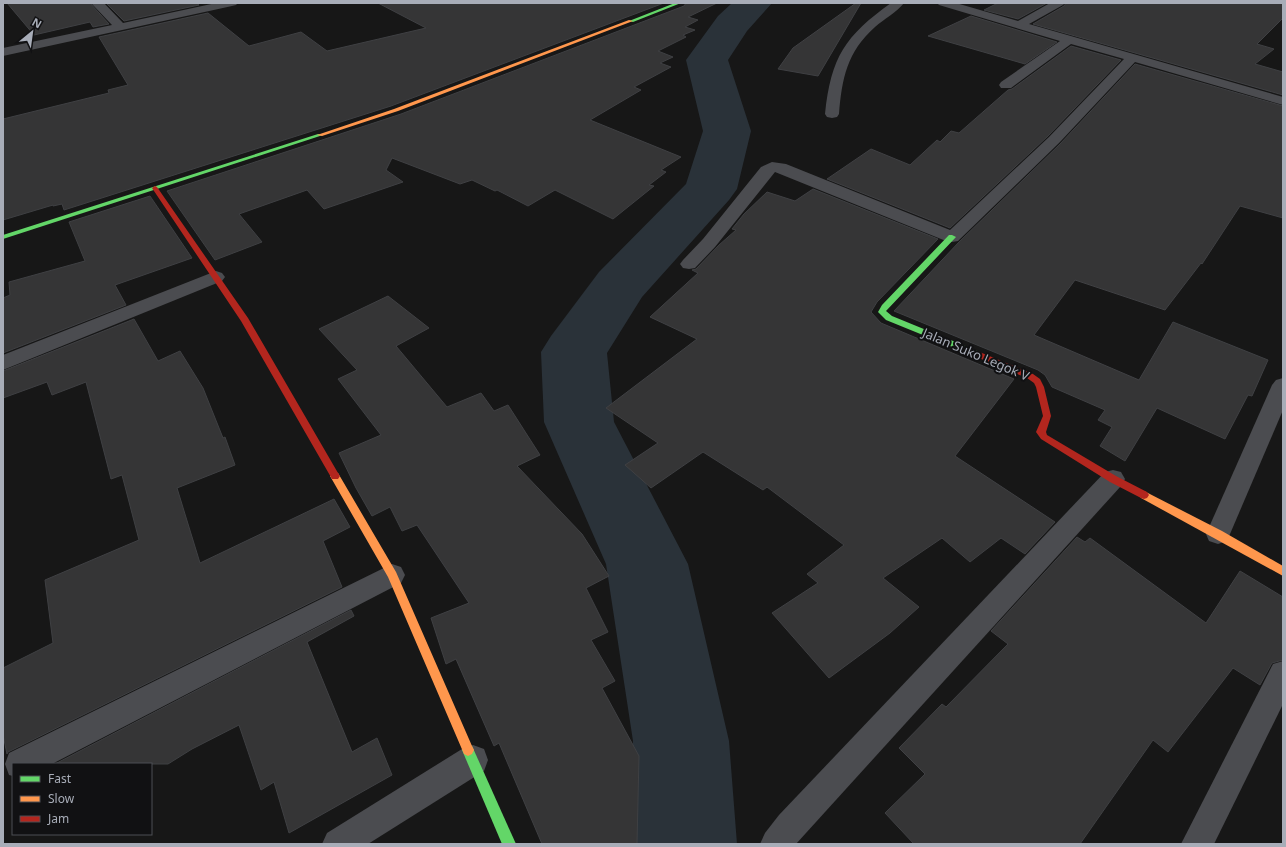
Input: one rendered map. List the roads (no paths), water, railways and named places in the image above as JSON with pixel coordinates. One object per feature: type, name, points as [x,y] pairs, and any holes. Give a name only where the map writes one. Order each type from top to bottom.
[{"type":"street","points":[[96,3],[121,27]]},
{"type":"street","points":[[7,48],[121,27],[211,5],[232,3]]},
{"type":"street","points":[[3,237],[396,110],[679,3]]},
{"type":"street","points":[[832,114],[836,80],[845,56],[859,34],[898,3]]},
{"type":"street","points":[[943,3],[1283,101]]},
{"type":"street","points":[[1019,24],[1059,3]]},
{"type":"street","points":[[1006,85],[1070,39]]},
{"type":"street","name":"Jalan Suko Legok V","points":[[1113,479],[1044,437],[1041,432],[1047,416],[1037,381],[1030,376],[889,318],[882,312],[885,307],[952,237],[1054,140],[1133,58]]},
{"type":"street","points":[[689,264],[709,243],[767,170],[772,167],[780,167],[952,237]]},
{"type":"street","points":[[155,188],[245,320],[392,575],[509,844]]},
{"type":"street","points":[[3,363],[216,277]]},
{"type":"street","points":[[1218,534],[1283,385]]},
{"type":"street","points":[[776,844],[790,826],[1113,479],[1218,534],[1283,571]]},
{"type":"street","points":[[22,763],[392,575]]},
{"type":"street","points":[[1197,844],[1283,674]]},
{"type":"street","points":[[338,844],[472,760]]},
{"type":"street","points":[[3,772],[12,768]]},
{"type":"waterway","points":[[685,844],[681,741],[647,564],[579,422],[574,352],[620,285],[711,189],[727,131],[707,60],[732,24],[753,3]]}]
